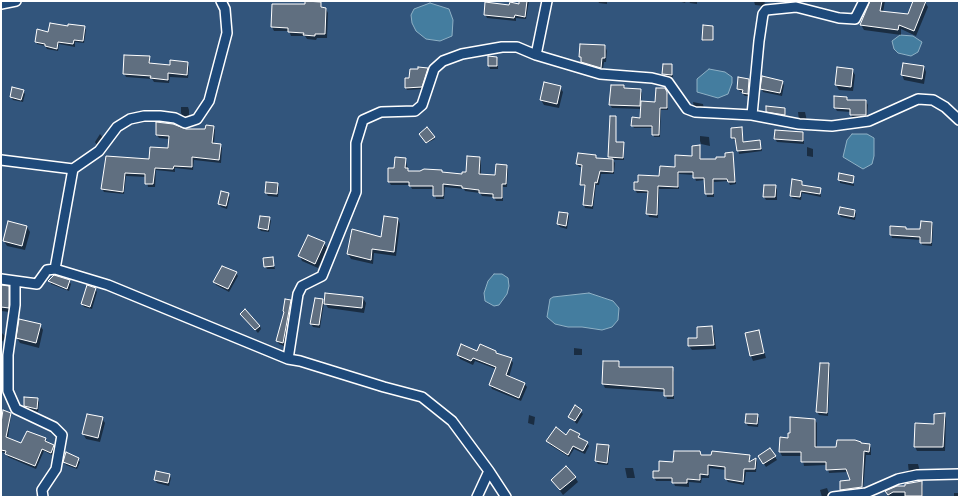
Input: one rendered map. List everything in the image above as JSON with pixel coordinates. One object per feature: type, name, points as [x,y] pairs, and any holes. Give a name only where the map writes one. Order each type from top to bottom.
[{"type":"street","points":[[1,4],[16,1]]},
{"type":"street","points":[[1,160],[73,169],[99,151],[117,127],[130,119],[144,116],[160,116],[176,118],[185,122],[197,119],[209,101],[227,33],[225,9],[221,1]]},
{"type":"street","points":[[536,55],[547,1]]},
{"type":"street","points":[[752,115],[763,14],[766,10],[796,7],[839,18],[855,19],[864,1]]},
{"type":"street","points":[[288,359],[298,294],[302,286],[322,276],[356,192],[356,143],[363,120],[381,112],[415,111],[422,105],[434,69],[442,61],[462,54],[502,47],[517,47],[536,55],[600,74],[652,78],[668,82],[687,109],[695,112],[752,115],[799,124],[832,126],[868,121],[918,100],[933,100],[945,107],[959,120]]},
{"type":"street","points":[[55,269],[73,169]]},
{"type":"street","points":[[1,279],[37,284],[48,270],[55,269],[108,285],[288,359],[300,361],[422,397],[452,421],[489,471],[506,497]]},
{"type":"street","points":[[15,282],[15,305],[8,355],[8,391],[16,409],[54,427],[62,435],[56,468],[42,490],[43,497]]},
{"type":"street","points":[[478,497],[489,471]]},
{"type":"street","points":[[833,497],[866,493],[898,479],[918,475],[959,474]]},
{"type":"water","points":[[430,3],[449,9],[453,20],[452,36],[440,41],[426,39],[416,31],[412,23],[411,15],[414,9]]},
{"type":"water","points":[[900,35],[913,36],[922,42],[918,52],[911,56],[898,53],[894,49],[892,41]]},
{"type":"water","points":[[709,69],[725,72],[732,77],[732,83],[728,94],[718,98],[697,92],[697,79]]},
{"type":"water","points":[[852,134],[867,134],[874,138],[874,156],[872,164],[863,169],[843,157],[847,140]]},
{"type":"water","points":[[494,274],[502,274],[508,278],[509,286],[507,294],[499,305],[494,306],[485,301],[484,293],[488,281]]},
{"type":"water","points":[[589,293],[613,301],[619,308],[618,320],[612,327],[602,330],[582,327],[568,327],[555,324],[547,317],[550,299],[553,297]]},
{"type":"building","points":[[305,1],[321,2],[321,7],[326,8],[325,34],[315,34],[315,36],[303,35],[304,33],[288,32],[288,28],[271,27],[272,4],[305,4]]},
{"type":"building","points":[[519,1],[527,1],[525,17],[515,15],[514,18],[484,15],[485,2],[509,5],[510,2],[519,4]]},
{"type":"building","points":[[870,1],[882,1],[880,11],[908,14],[913,1],[926,1],[914,31],[899,25],[898,30],[860,25]]},
{"type":"building","points":[[50,23],[68,26],[68,24],[85,26],[83,41],[74,40],[73,44],[58,42],[57,49],[35,42],[37,29],[48,32]]},
{"type":"building","points":[[703,25],[713,26],[713,40],[702,40]]},
{"type":"building","points":[[580,44],[605,45],[605,58],[602,58],[601,68],[581,62],[581,57],[579,57]]},
{"type":"building","points":[[124,55],[150,56],[149,63],[170,65],[170,60],[188,62],[187,75],[168,73],[168,80],[150,78],[151,76],[123,74]]},
{"type":"building","points":[[488,56],[497,57],[497,66],[488,66]]},
{"type":"building","points":[[903,63],[924,66],[922,79],[901,75]]},
{"type":"building","points":[[663,64],[672,64],[672,75],[662,74]]},
{"type":"building","points":[[418,67],[428,68],[422,87],[405,88],[405,78],[409,78],[410,69],[418,69]]},
{"type":"building","points":[[837,67],[853,69],[851,87],[835,85]]},
{"type":"building","points":[[762,76],[783,81],[780,93],[760,89]]},
{"type":"building","points":[[738,77],[749,79],[748,94],[742,93],[743,90],[737,89]]},
{"type":"building","points":[[544,82],[561,86],[557,104],[540,100]]},
{"type":"building","points":[[611,85],[624,85],[624,88],[641,89],[640,106],[609,105]]},
{"type":"building","points":[[12,87],[24,90],[21,100],[10,97]]},
{"type":"building","points":[[656,88],[665,88],[667,92],[667,108],[660,108],[659,135],[652,135],[652,126],[631,126],[632,117],[640,118],[641,101],[655,102]]},
{"type":"building","points":[[834,96],[847,97],[847,100],[866,100],[866,115],[850,115],[850,109],[834,108]]},
{"type":"building","points":[[766,106],[785,108],[785,115],[766,112]]},
{"type":"building","points":[[610,116],[616,116],[616,142],[624,142],[623,158],[608,157]]},
{"type":"building","points":[[156,122],[173,124],[186,129],[205,129],[206,125],[214,126],[212,143],[221,144],[219,160],[192,157],[192,167],[174,166],[173,169],[155,168],[153,184],[145,184],[145,174],[125,173],[123,192],[101,189],[106,156],[149,159],[150,147],[168,148],[169,136],[156,135]]},
{"type":"building","points":[[427,127],[435,137],[426,143],[419,134]]},
{"type":"building","points":[[742,127],[743,142],[760,140],[761,149],[737,151],[735,138],[731,138],[731,128]]},
{"type":"building","points":[[775,130],[803,132],[803,141],[774,139]]},
{"type":"building","points":[[700,145],[700,159],[716,159],[716,157],[725,157],[725,153],[733,152],[735,182],[728,182],[727,179],[713,179],[713,194],[705,194],[704,178],[693,178],[693,172],[678,172],[678,187],[658,186],[657,215],[646,214],[648,191],[634,190],[634,182],[638,182],[638,175],[659,176],[660,166],[675,167],[675,155],[692,156],[692,146]]},
{"type":"building","points":[[578,153],[596,155],[596,158],[613,159],[613,172],[600,171],[597,183],[595,182],[592,206],[583,205],[585,185],[580,185],[582,165],[576,164]]},
{"type":"building","points":[[467,156],[480,157],[479,174],[495,175],[496,164],[507,165],[506,184],[502,184],[502,198],[493,198],[493,194],[479,193],[479,190],[443,184],[443,196],[433,196],[433,186],[409,186],[409,182],[388,182],[388,168],[394,168],[395,157],[406,158],[405,168],[408,168],[408,171],[420,171],[424,169],[442,170],[442,172],[462,174],[462,172],[466,172]]},
{"type":"building","points":[[839,173],[854,176],[853,183],[838,180]]},
{"type":"building","points":[[792,179],[802,181],[802,185],[821,188],[820,194],[801,191],[800,197],[790,196]]},
{"type":"building","points":[[266,182],[278,183],[277,194],[265,193]]},
{"type":"building","points":[[764,185],[776,185],[775,197],[763,197]]},
{"type":"building","points":[[221,191],[229,193],[226,206],[218,204]]},
{"type":"building","points":[[840,207],[855,210],[854,217],[838,214]]},
{"type":"building","points":[[559,212],[568,213],[566,226],[557,224]]},
{"type":"building","points":[[260,216],[270,217],[268,230],[258,228]]},
{"type":"building","points":[[384,216],[398,218],[394,252],[372,249],[371,260],[347,254],[352,229],[381,237]]},
{"type":"building","points":[[8,221],[27,226],[22,246],[3,241]]},
{"type":"building","points":[[921,221],[932,222],[931,243],[920,243],[920,237],[890,235],[890,226],[906,227],[906,229],[920,229]]},
{"type":"building","points":[[308,235],[325,242],[315,264],[298,256]]},
{"type":"building","points":[[273,257],[274,266],[264,267],[263,258]]},
{"type":"building","points":[[222,266],[237,272],[228,289],[213,282]]},
{"type":"building","points":[[54,275],[70,280],[67,289],[48,281]]},
{"type":"building","points":[[1,285],[9,286],[9,308],[1,307]]},
{"type":"building","points":[[87,285],[96,288],[90,307],[81,304]]},
{"type":"building","points":[[325,293],[363,297],[362,308],[324,304]]},
{"type":"building","points":[[315,298],[323,299],[319,325],[310,324]]},
{"type":"building","points":[[285,299],[291,300],[283,343],[276,341],[284,312]]},
{"type":"building","points":[[245,309],[260,326],[255,330],[240,314]]},
{"type":"building","points":[[19,319],[41,324],[36,343],[16,338]]},
{"type":"building","points":[[712,326],[714,345],[688,346],[688,338],[697,338],[697,327]]},
{"type":"building","points":[[759,330],[764,353],[750,356],[745,333]]},
{"type":"building","points":[[461,344],[477,351],[480,344],[496,351],[496,353],[512,358],[506,375],[525,383],[519,398],[489,385],[496,367],[473,358],[471,361],[457,355]]},
{"type":"building","points":[[603,361],[619,361],[619,367],[673,367],[673,396],[664,396],[664,389],[602,384]]},
{"type":"building","points":[[820,363],[829,363],[827,413],[816,412]]},
{"type":"building","points":[[24,397],[38,398],[37,409],[24,406]]},
{"type":"building","points":[[575,405],[582,410],[575,421],[568,417]]},
{"type":"building","points":[[3,410],[11,413],[6,437],[21,443],[27,431],[46,438],[45,441],[54,445],[51,453],[42,449],[35,466],[5,454],[6,451],[1,450],[1,423]]},
{"type":"building","points":[[945,413],[943,447],[914,447],[915,423],[934,424],[934,414]]},
{"type":"building","points":[[87,414],[103,417],[98,438],[82,434]]},
{"type":"building","points":[[746,414],[758,414],[757,424],[745,423]]},
{"type":"building","points":[[790,417],[815,419],[815,447],[836,447],[837,440],[855,440],[861,443],[870,444],[869,452],[864,451],[862,487],[840,490],[840,481],[850,480],[846,469],[826,470],[826,462],[801,462],[801,452],[779,452],[780,437],[788,438],[788,433],[790,433]]},
{"type":"building","points":[[556,427],[566,435],[570,429],[580,434],[578,437],[588,442],[583,451],[573,446],[568,455],[546,441]]},
{"type":"building","points":[[597,444],[609,445],[607,463],[595,461]]},
{"type":"building","points":[[770,448],[776,456],[763,464],[758,456]]},
{"type":"building","points":[[674,451],[700,451],[701,455],[711,455],[712,451],[750,455],[749,462],[756,458],[755,469],[744,469],[743,482],[725,479],[725,467],[708,465],[708,475],[700,474],[700,480],[687,479],[687,483],[672,483],[672,478],[653,478],[653,471],[659,471],[659,461],[673,462]]},
{"type":"building","points":[[66,452],[79,458],[76,467],[63,462]]},
{"type":"building","points":[[566,466],[576,477],[560,490],[551,480]]},
{"type":"building","points":[[156,471],[170,474],[168,483],[154,480]]},
{"type":"building","points":[[922,481],[922,496],[905,496],[905,492],[893,492],[888,495],[885,491],[897,486],[905,486],[905,484]]}]
